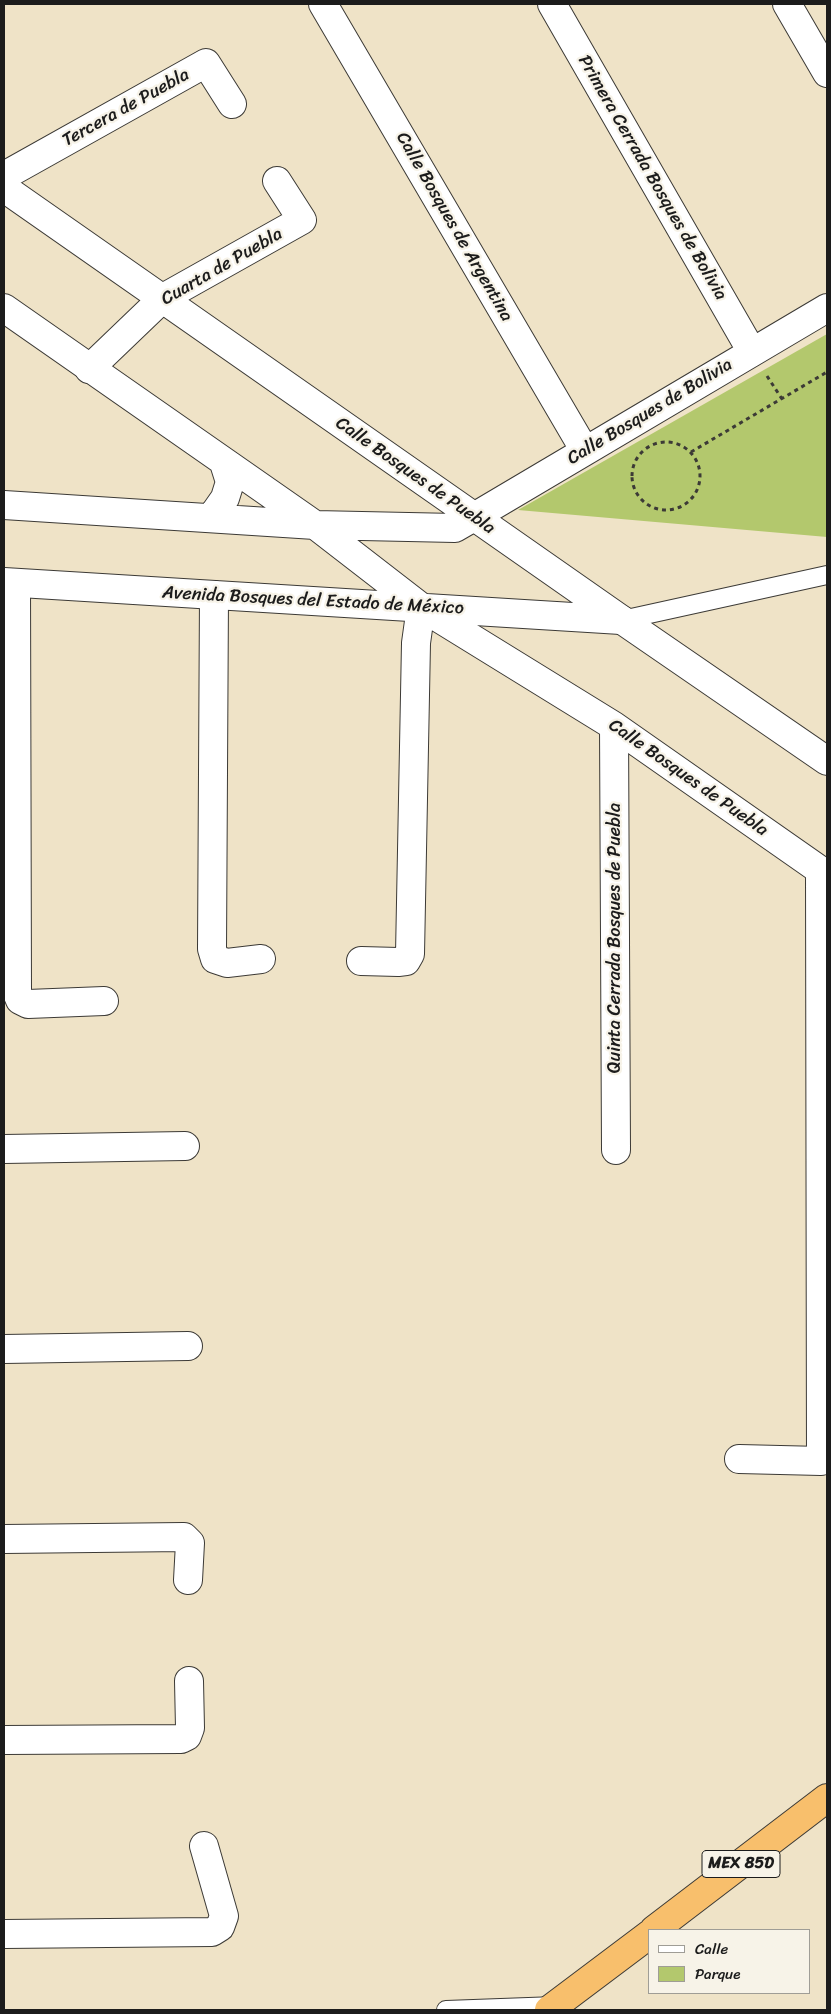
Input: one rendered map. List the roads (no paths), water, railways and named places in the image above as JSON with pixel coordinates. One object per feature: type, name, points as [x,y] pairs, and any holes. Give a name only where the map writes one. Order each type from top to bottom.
[{"type":"highway","name":"MEX 85D","points":[[655,1929],[827,1798]]},
{"type":"highway","points":[[552,2008],[648,1936]]},
{"type":"street","name":"Calle Bosques de Argentina","points":[[323,4],[585,451]]},
{"type":"street","name":"Primera Cerrada Bosques de Bolivia","points":[[552,4],[752,352]]},
{"type":"street","points":[[787,4],[827,72]]},
{"type":"street","name":"Tercera de Puebla","points":[[4,176],[206,63],[232,104]]},
{"type":"street","name":"Cuarta de Puebla","points":[[89,369],[163,298],[302,220],[277,182]]},
{"type":"street","name":"Calle Bosques de Puebla","points":[[4,188],[827,761]]},
{"type":"street","name":"Calle Bosques de Puebla","points":[[4,308],[314,525],[421,607],[614,726],[824,873]]},
{"type":"street","name":"Calle Bosques de Bolivia","points":[[474,517],[827,308]]},
{"type":"street","points":[[211,518],[225,498],[230,482],[224,463]]},
{"type":"street","points":[[4,506],[314,525],[455,528],[474,517]]},
{"type":"street","points":[[10,583],[17,993],[20,1000],[28,1004],[104,1001]]},
{"type":"street","name":"Avenida Bosques del Estado de México","points":[[10,583],[622,620]]},
{"type":"street","points":[[214,595],[212,949],[215,959],[227,963],[261,960]]},
{"type":"street","points":[[361,961],[398,962],[406,960],[410,954],[416,643],[421,607]]},
{"type":"street","name":"Quinta Cerrada Bosques de Puebla","points":[[614,726],[616,1150]]},
{"type":"street","points":[[739,1459],[821,1461],[824,873]]},
{"type":"street","points":[[4,1149],[185,1146]]},
{"type":"street","points":[[4,1349],[188,1346]]},
{"type":"street","points":[[4,1539],[184,1538],[190,1543],[188,1580]]},
{"type":"street","points":[[4,1740],[181,1739],[187,1736],[190,1728],[189,1681]]},
{"type":"street","points":[[4,1934],[212,1932],[220,1927],[224,1916],[204,1846]]},
{"type":"lane","points":[[622,620],[827,575]]},
{"type":"lane","points":[[446,2010],[552,2008]]}]
